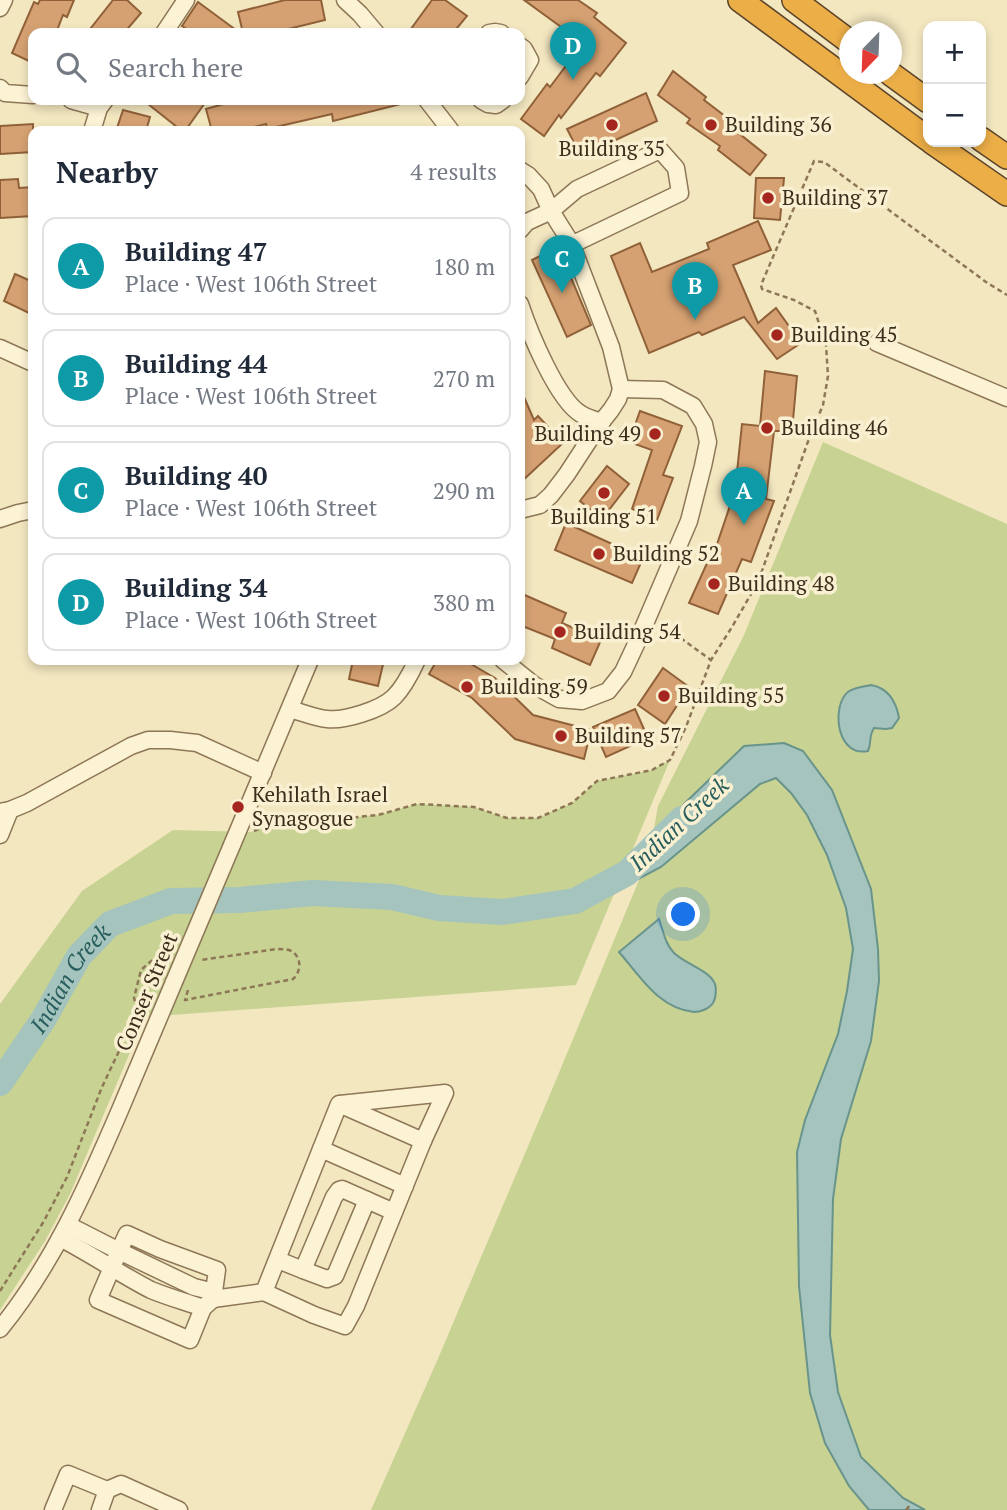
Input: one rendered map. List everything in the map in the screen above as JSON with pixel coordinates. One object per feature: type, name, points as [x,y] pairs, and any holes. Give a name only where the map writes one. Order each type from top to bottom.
[{"type":"highway","points":[[740,0],[923,135]]},
{"type":"highway","points":[[794,0],[839,34]]},
{"type":"highway","points":[[902,82],[923,97]]},
{"type":"highway","points":[[986,142],[1007,157]]},
{"type":"highway","points":[[940,147],[1007,194]]},
{"type":"street","points":[[0,8],[4,0]]},
{"type":"street","points":[[168,28],[186,0]]},
{"type":"street","points":[[345,0],[360,14],[369,28]]},
{"type":"street","points":[[525,51],[530,60],[525,68]]},
{"type":"street","points":[[0,88],[5,93],[28,95]]},
{"type":"street","points":[[93,126],[102,105]]},
{"type":"street","points":[[431,105],[447,126]]},
{"type":"street","points":[[525,224],[551,211],[577,190],[660,150],[676,168],[680,193],[572,244]]},
{"type":"street","points":[[525,173],[541,190],[572,244],[611,347],[621,388],[618,399],[551,495],[540,505],[525,509]]},
{"type":"street","points":[[525,316],[539,350],[565,399],[580,413],[602,422]]},
{"type":"street","points":[[877,343],[1007,398]]},
{"type":"street","points":[[0,348],[28,361]]},
{"type":"street","points":[[509,665],[534,685],[559,699],[582,701],[608,691],[623,672],[689,521],[708,442],[704,424],[693,405],[663,390],[621,388]]},
{"type":"street","points":[[0,519],[28,511]]},
{"type":"street","name":"Conser Street","points":[[0,1329],[41,1272],[64,1232],[181,985],[232,845],[308,665]]},
{"type":"street","points":[[289,709],[328,720],[357,716],[393,698],[415,665]]},
{"type":"street","points":[[0,835],[5,811],[27,803],[131,746],[148,740],[197,743],[263,773]]},
{"type":"street","points":[[64,1232],[83,1250],[111,1269],[154,1291],[210,1300],[264,1292],[345,1326],[356,1306],[445,1093],[339,1104]]},
{"type":"street","points":[[339,1104],[423,1141]]},
{"type":"street","points":[[264,1292],[339,1104]]},
{"type":"street","points":[[321,1149],[405,1186]]},
{"type":"street","points":[[303,1269],[339,1190],[394,1212]]},
{"type":"street","points":[[278,1260],[327,1279],[335,1276],[367,1200]]},
{"type":"street","points":[[64,1232],[119,1251],[194,1287],[210,1300]]},
{"type":"street","points":[[127,1234],[217,1270],[210,1300],[190,1340],[98,1300],[119,1251],[127,1234]]},
{"type":"street","points":[[53,1510],[68,1474],[107,1490],[121,1485],[179,1510]]},
{"type":"street","points":[[100,1510],[107,1490]]},
{"type":"path","points":[[649,615],[711,660]]},
{"type":"path","points":[[181,985],[186,1000]]},
{"type":"path","points":[[906,1510],[911,1504]]},
{"type":"green space","points":[[823,442],[1007,524],[1007,1510],[371,1510],[437,1361],[649,856],[658,806],[744,635]]},
{"type":"green space","points":[[670,760],[576,985],[145,1017],[70,1194],[45,1241],[0,1310],[0,1004],[82,891],[173,830],[251,832],[282,819],[327,820],[378,815],[417,804],[474,807],[507,818],[538,818],[572,803],[597,781],[652,770]]},
{"type":"water","points":[[871,685],[890,696],[899,718],[892,728],[874,728],[868,751],[858,751],[850,747],[840,732],[839,712],[847,693]]},
{"type":"water","points":[[784,743],[803,751],[832,790],[871,889],[878,949],[879,981],[871,1041],[841,1139],[833,1199],[830,1335],[838,1392],[861,1457],[903,1498],[925,1510],[869,1510],[849,1486],[825,1443],[810,1393],[799,1286],[797,1152],[805,1120],[838,1034],[853,949],[846,908],[827,855],[807,815],[776,778],[760,784],[661,867],[640,878],[649,856],[684,804],[744,746]]},
{"type":"water","points":[[659,919],[666,941],[674,953],[707,974],[714,982],[716,990],[713,1003],[702,1011],[682,1010],[660,998],[619,952]]},
{"type":"building","points":[[40,0],[74,0],[67,17],[63,15],[58,28],[28,28],[28,61],[12,53],[34,2],[38,4]]},
{"type":"building","points":[[113,0],[127,0],[141,13],[128,28],[91,28]]},
{"type":"building","points":[[285,0],[321,0],[325,20],[292,28],[242,28],[238,12]]},
{"type":"building","points":[[432,0],[445,0],[467,16],[457,28],[412,28]]},
{"type":"building","points":[[524,0],[578,0],[597,13],[594,17],[626,43],[600,76],[596,73],[544,136],[521,119],[547,84],[550,87],[583,43]]},
{"type":"building","points":[[198,2],[233,28],[185,28],[182,26]]},
{"type":"building","name":"Building 36","points":[[673,71],[706,97],[704,100],[734,123],[731,127],[766,155],[750,175],[718,150],[720,146],[687,123],[690,119],[658,95]]},
{"type":"building","name":"Building 35","points":[[646,93],[657,121],[581,156],[567,129]]},
{"type":"building","points":[[149,105],[203,105],[189,126],[176,126]]},
{"type":"building","points":[[220,105],[397,105],[333,121],[332,114],[280,126],[211,126],[206,109]]},
{"type":"building","points":[[123,110],[150,117],[147,126],[118,126]]},
{"type":"building","points":[[33,124],[28,126],[28,152],[0,154],[0,126]]},
{"type":"building","name":"Building 37","points":[[756,178],[784,178],[780,220],[754,218]]},
{"type":"building","points":[[18,179],[19,188],[28,187],[28,216],[0,218],[0,180]]},
{"type":"building","points":[[758,221],[771,250],[733,265],[758,323],[776,308],[801,343],[777,359],[744,317],[649,353],[611,256],[640,243],[652,272],[709,249],[707,243]]},
{"type":"building","points":[[558,247],[591,325],[567,337],[532,260]]},
{"type":"building","points":[[15,274],[28,280],[28,313],[4,301]]},
{"type":"building","points":[[765,371],[797,376],[792,431],[774,431],[766,499],[774,501],[751,562],[742,559],[718,614],[689,603],[712,552],[714,553],[735,491],[742,424],[760,426]]},
{"type":"building","points":[[525,399],[534,420],[538,416],[563,443],[525,478]]},
{"type":"building","points":[[640,411],[682,426],[663,475],[673,478],[657,520],[632,509],[652,450],[629,442]]},
{"type":"building","name":"Building 51","points":[[607,466],[629,484],[602,519],[580,501]]},
{"type":"building","name":"Building 52","points":[[566,523],[643,558],[632,583],[555,550]]},
{"type":"building","name":"Building 54","points":[[525,595],[566,613],[562,623],[601,640],[590,665],[552,648],[555,639],[525,627]]},
{"type":"building","points":[[352,665],[383,665],[378,686],[349,679]]},
{"type":"building","points":[[434,665],[473,665],[495,678],[533,715],[591,730],[584,759],[515,739],[472,698],[429,674]]},
{"type":"building","name":"Building 55","points":[[663,668],[689,687],[665,724],[638,705]]},
{"type":"building","points":[[635,709],[648,738],[606,757],[593,727]]},
{"type":"waterway","name":"Indian Creek","points":[[0,1083],[43,1020],[79,956],[110,924],[171,901],[239,900],[313,893],[392,897],[439,908],[502,912],[575,901],[627,873],[682,819]]},
{"type":"place","name":"Building 34","points":[[573,80]]},
{"type":"place","name":"Building 35","points":[[612,125]]},
{"type":"place","name":"Building 36","points":[[711,125]]},
{"type":"place","name":"Building 37","points":[[768,198]]},
{"type":"place","name":"Building 40","points":[[562,293]]},
{"type":"place","name":"Building 44","points":[[695,320]]},
{"type":"place","name":"Building 45","points":[[777,335]]},
{"type":"place","name":"Building 46","points":[[767,428]]},
{"type":"place","name":"Building 49","points":[[655,434]]},
{"type":"place","name":"Building 51","points":[[604,493]]},
{"type":"place","name":"Building 47","points":[[744,525]]},
{"type":"place","name":"Building 52","points":[[599,554]]},
{"type":"place","name":"Building 48","points":[[714,584]]},
{"type":"place","name":"Building 54","points":[[560,632]]},
{"type":"place","name":"Building 59","points":[[467,687]]},
{"type":"place","name":"Building 55","points":[[664,696]]},
{"type":"place","name":"Building 57","points":[[561,736]]},
{"type":"place","name":"Kehilath Israel Synagogue","points":[[238,807]]}]
